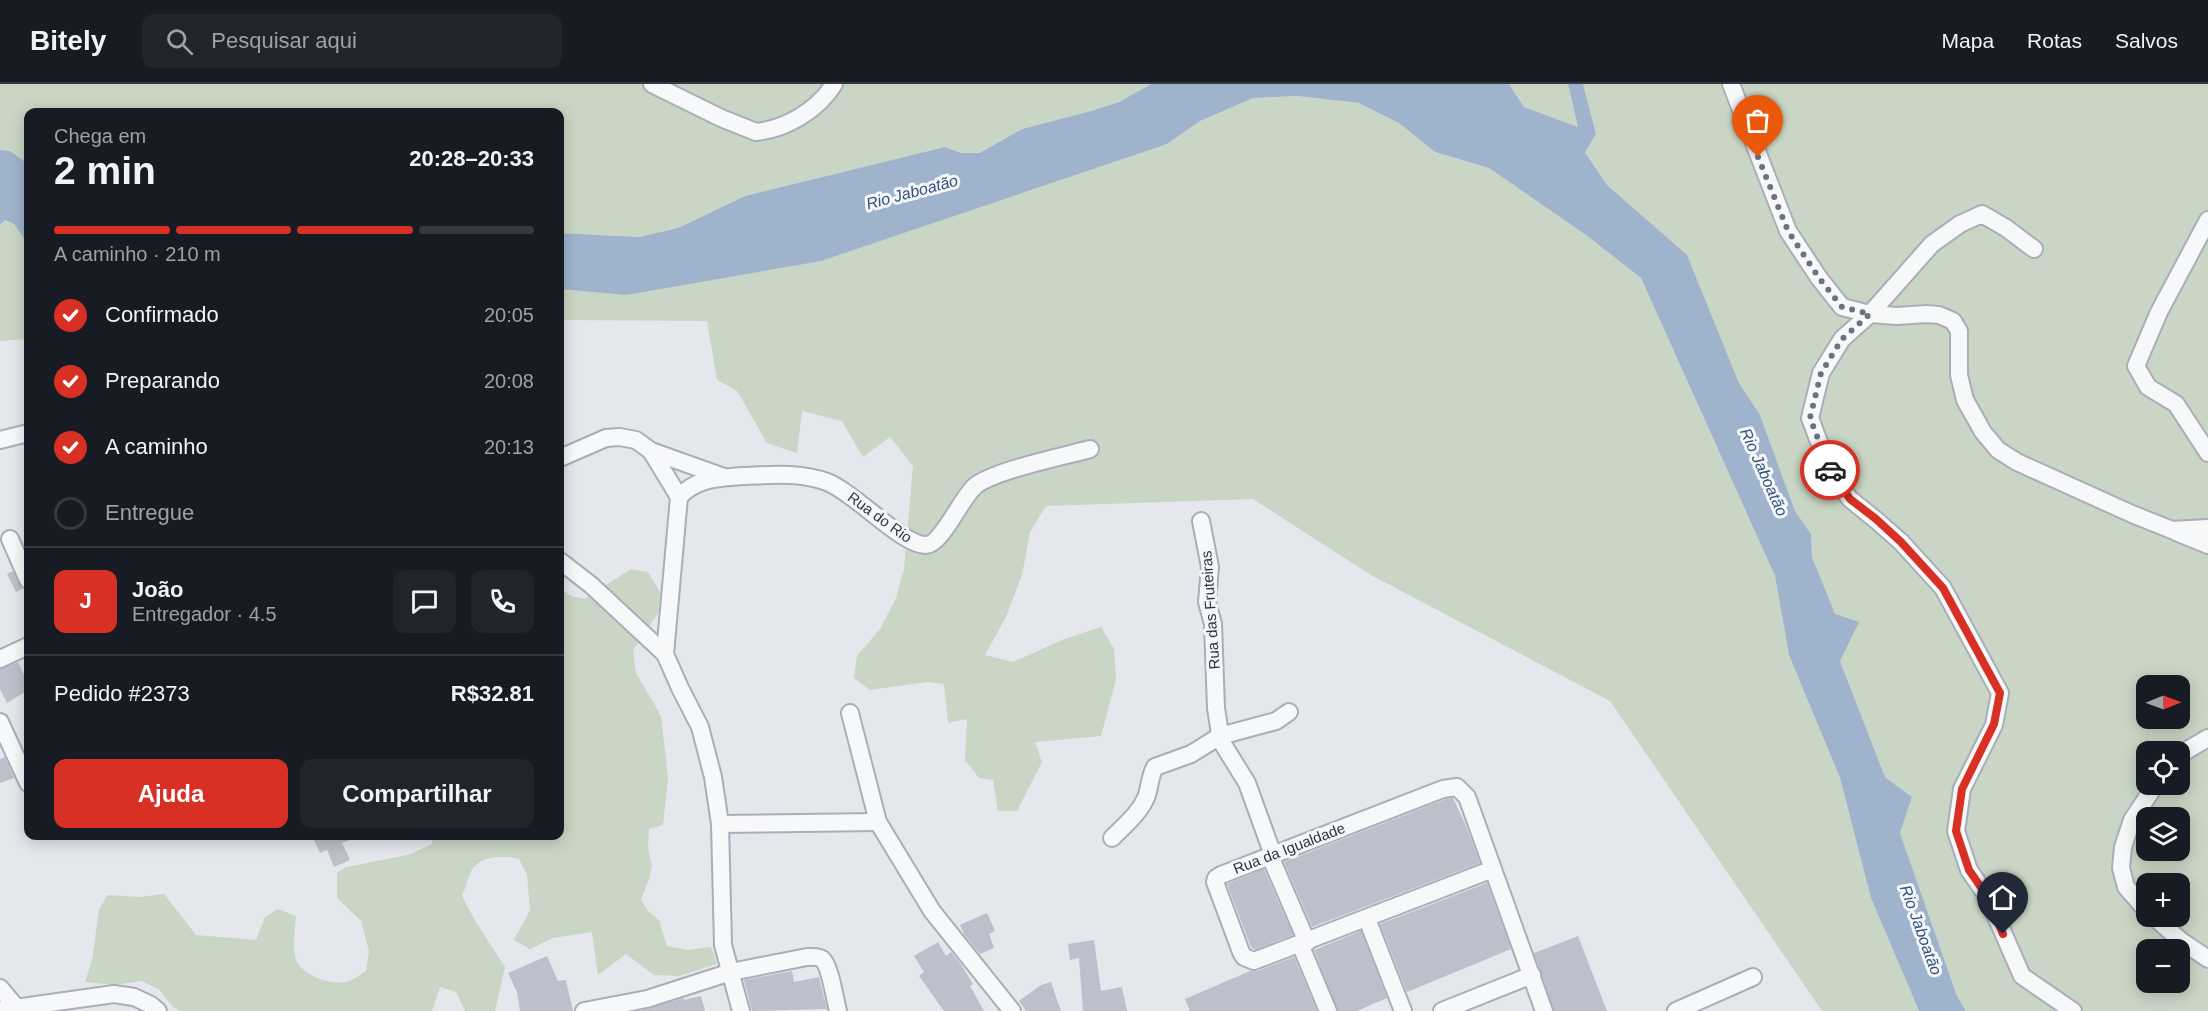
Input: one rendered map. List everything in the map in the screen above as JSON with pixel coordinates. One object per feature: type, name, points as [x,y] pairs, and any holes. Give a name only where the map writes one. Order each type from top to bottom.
[{"type":"street","points":[[652,84],[721,118],[756,132],[787,122],[814,108],[834,84]]},
{"type":"street","points":[[1731,84],[1788,231],[1819,278],[1842,307],[1870,314],[1939,315],[1953,321],[1959,331],[1959,375],[1965,399],[1983,432],[1998,450],[2017,462],[2132,514],[2208,545]]},
{"type":"street","points":[[2034,249],[1982,214],[1960,224],[1932,244],[1870,314],[1842,339],[1821,373],[1810,418],[1831,474],[1850,499],[1901,542],[1943,588],[2000,693],[1994,724],[1962,789],[1956,831],[1969,870],[1987,896],[2022,976],[2073,1011]]},
{"type":"street","points":[[2208,220],[2159,312],[2136,366],[2148,387],[2176,404],[2208,453]]},
{"type":"street","points":[[0,440],[24,434]]},
{"type":"street","points":[[564,456],[606,438],[619,437],[636,441],[651,451],[726,477]]},
{"type":"street","name":"Rua do Rio","points":[[679,497],[690,486],[702,481],[726,477],[802,475],[828,482],[864,504],[902,535],[915,543],[927,546],[943,534],[949,521],[975,486],[995,476],[1090,449]]},
{"type":"street","points":[[651,451],[679,497],[665,654]]},
{"type":"street","name":"Rua das Fruteiras","points":[[1201,521],[1210,567],[1206,602],[1213,624],[1216,708],[1221,741],[1247,783],[1328,1011]]},
{"type":"street","points":[[2172,530],[2208,528]]},
{"type":"street","points":[[10,539],[24,571]]},
{"type":"street","points":[[564,564],[591,585],[665,654],[704,738],[720,824],[723,945],[741,1011]]},
{"type":"street","points":[[0,659],[24,648]]},
{"type":"street","points":[[1113,838],[1147,796],[1150,776],[1155,767],[1191,754],[1220,736],[1276,721],[1289,712]]},
{"type":"street","points":[[850,713],[879,822],[932,911],[1012,1011]]},
{"type":"street","points":[[0,722],[24,774]]},
{"type":"street","points":[[2190,748],[2208,738]]},
{"type":"street","name":"Rua da Igualdade","points":[[1304,943],[1254,961],[1244,957],[1240,952],[1215,882],[1216,878],[1453,787],[1461,789],[1467,796],[1493,869]]},
{"type":"street","points":[[2136,898],[2126,887],[2121,868],[2123,847],[2132,820],[2149,795]]},
{"type":"street","points":[[720,824],[879,822]]},
{"type":"street","points":[[1304,943],[1493,869],[1544,1011]]},
{"type":"street","points":[[1367,919],[1403,1011]]},
{"type":"street","points":[[2165,927],[2208,959]]},
{"type":"street","points":[[584,1011],[648,1005],[731,972],[807,957],[818,957],[823,959],[827,966],[837,1011]]},
{"type":"street","points":[[1442,1011],[1532,975]]},
{"type":"street","points":[[1676,1011],[1753,977]]},
{"type":"street","points":[[0,988],[8,1009],[60,1006],[114,994],[134,997],[158,1011]]},
{"type":"green space","points":[[0,84],[1151,84],[1119,102],[1022,129],[978,153],[961,153],[945,147],[745,196],[678,228],[639,237],[564,233],[564,108],[24,108],[24,161],[10,151],[0,150]]},
{"type":"green space","points":[[1509,84],[1568,84],[1579,128],[1524,107]]},
{"type":"green space","points":[[1583,84],[2208,84],[2208,1011],[1966,1011],[1957,996],[1900,833],[1912,797],[1885,777],[1840,661],[1835,615],[1812,557],[1811,534],[1795,511],[1760,415],[1739,383],[1687,256],[1607,185],[1585,151],[1596,134]]},
{"type":"green space","points":[[1297,96],[1359,103],[1399,123],[1435,152],[1489,168],[1586,235],[1641,278],[1775,576],[1789,655],[1840,778],[1871,898],[1919,1011],[1822,1011],[1610,701],[1371,575],[1253,499],[1046,506],[1030,532],[1022,575],[1006,617],[985,655],[1013,662],[1062,640],[1101,627],[1114,649],[1116,680],[1101,736],[1035,742],[1042,762],[1017,811],[998,811],[993,780],[979,778],[965,760],[967,719],[948,723],[944,684],[927,682],[870,690],[854,678],[857,656],[880,629],[896,598],[904,569],[913,466],[890,437],[863,457],[842,421],[802,411],[797,453],[767,443],[737,391],[717,380],[707,321],[564,320],[564,289],[573,290],[1167,144],[1200,121],[1253,98]]},
{"type":"green space","points":[[5,220],[14,224],[24,238],[24,339],[0,341],[0,225]]},
{"type":"green space","points":[[631,569],[648,572],[660,592],[658,613],[633,650],[636,673],[661,716],[668,778],[663,825],[649,829],[648,848],[652,866],[641,899],[648,911],[659,920],[667,946],[688,950],[711,947],[717,964],[679,976],[654,975],[626,954],[598,975],[592,932],[553,938],[530,949],[514,940],[530,910],[527,875],[519,859],[501,857],[488,858],[473,868],[462,896],[505,967],[495,1011],[465,1011],[456,992],[440,987],[432,1011],[179,1011],[172,1006],[159,989],[141,981],[115,985],[85,982],[92,960],[99,910],[107,895],[141,897],[164,894],[196,935],[256,940],[265,917],[278,909],[296,916],[294,949],[299,965],[319,979],[343,982],[366,971],[369,951],[361,921],[337,898],[337,873],[346,867],[408,855],[432,844],[432,840],[564,840],[564,591],[571,596],[584,599]]},
{"type":"water","name":"Rio Jaboatão","points":[[1151,84],[1509,84],[1524,107],[1578,127],[1568,84],[1583,84],[1596,134],[1585,152],[1607,185],[1687,255],[1739,383],[1760,415],[1795,511],[1811,534],[1812,557],[1835,614],[1859,622],[1840,661],[1885,777],[1912,797],[1900,833],[1957,996],[1966,1011],[1919,1011],[1871,898],[1840,778],[1789,655],[1775,576],[1641,278],[1586,235],[1489,168],[1435,152],[1399,123],[1359,103],[1297,96],[1253,98],[1200,121],[1167,144],[821,261],[626,295],[564,289],[564,233],[639,237],[678,228],[745,196],[945,147],[961,153],[979,153],[1022,129],[1119,102]]},
{"type":"water","points":[[0,150],[10,151],[24,161],[24,238],[14,224],[5,220],[0,225]]},
{"type":"building","points":[[13,571],[22,589],[16,592],[7,574]]},
{"type":"building","points":[[18,662],[24,675],[24,692],[7,703],[0,689],[0,669]]},
{"type":"building","points":[[5,757],[14,778],[0,783],[0,759]]},
{"type":"building","points":[[1453,798],[1480,863],[1312,927],[1284,862]]},
{"type":"building","points":[[314,840],[350,840],[342,843],[350,860],[334,867],[327,850],[320,853]]},
{"type":"building","points":[[1264,869],[1293,935],[1254,950],[1227,884]]},
{"type":"building","points":[[1487,883],[1511,949],[1407,992],[1380,924]]},
{"type":"building","points":[[987,913],[995,931],[989,934],[994,948],[980,954],[964,934],[960,925]]},
{"type":"building","points":[[1361,931],[1387,998],[1357,1011],[1338,1011],[1314,950]]},
{"type":"building","points":[[1578,936],[1607,1011],[1554,1011],[1534,953]]},
{"type":"building","points":[[1094,940],[1101,991],[1122,987],[1127,1011],[1083,1011],[1079,958],[1070,960],[1068,944]]},
{"type":"building","points":[[938,942],[946,956],[951,952],[962,966],[973,984],[970,986],[984,1011],[944,1011],[919,976],[924,972],[914,956]]},
{"type":"building","points":[[547,956],[558,981],[566,980],[573,1011],[520,1011],[517,992],[508,973]]},
{"type":"building","points":[[1294,957],[1317,1011],[1190,1011],[1185,999],[1250,971],[1258,971]]},
{"type":"building","points":[[792,971],[794,982],[819,977],[827,1009],[752,1011],[744,980]]},
{"type":"building","points":[[1051,982],[1061,1011],[1026,1011],[1019,1001],[1041,985]]},
{"type":"building","points":[[701,996],[705,1011],[640,1011],[684,998],[684,1000]]},
{"type":"way so far","points":[[1758,157],[1788,231],[1819,278],[1842,307],[1870,314],[1842,339],[1821,373],[1810,418],[1830,470]]},
{"type":"route","points":[[1830,470],[1850,499],[1901,542],[1943,588],[2000,693],[1994,724],[1962,789],[1956,831],[1969,870],[1987,896],[2003,934]]}]
